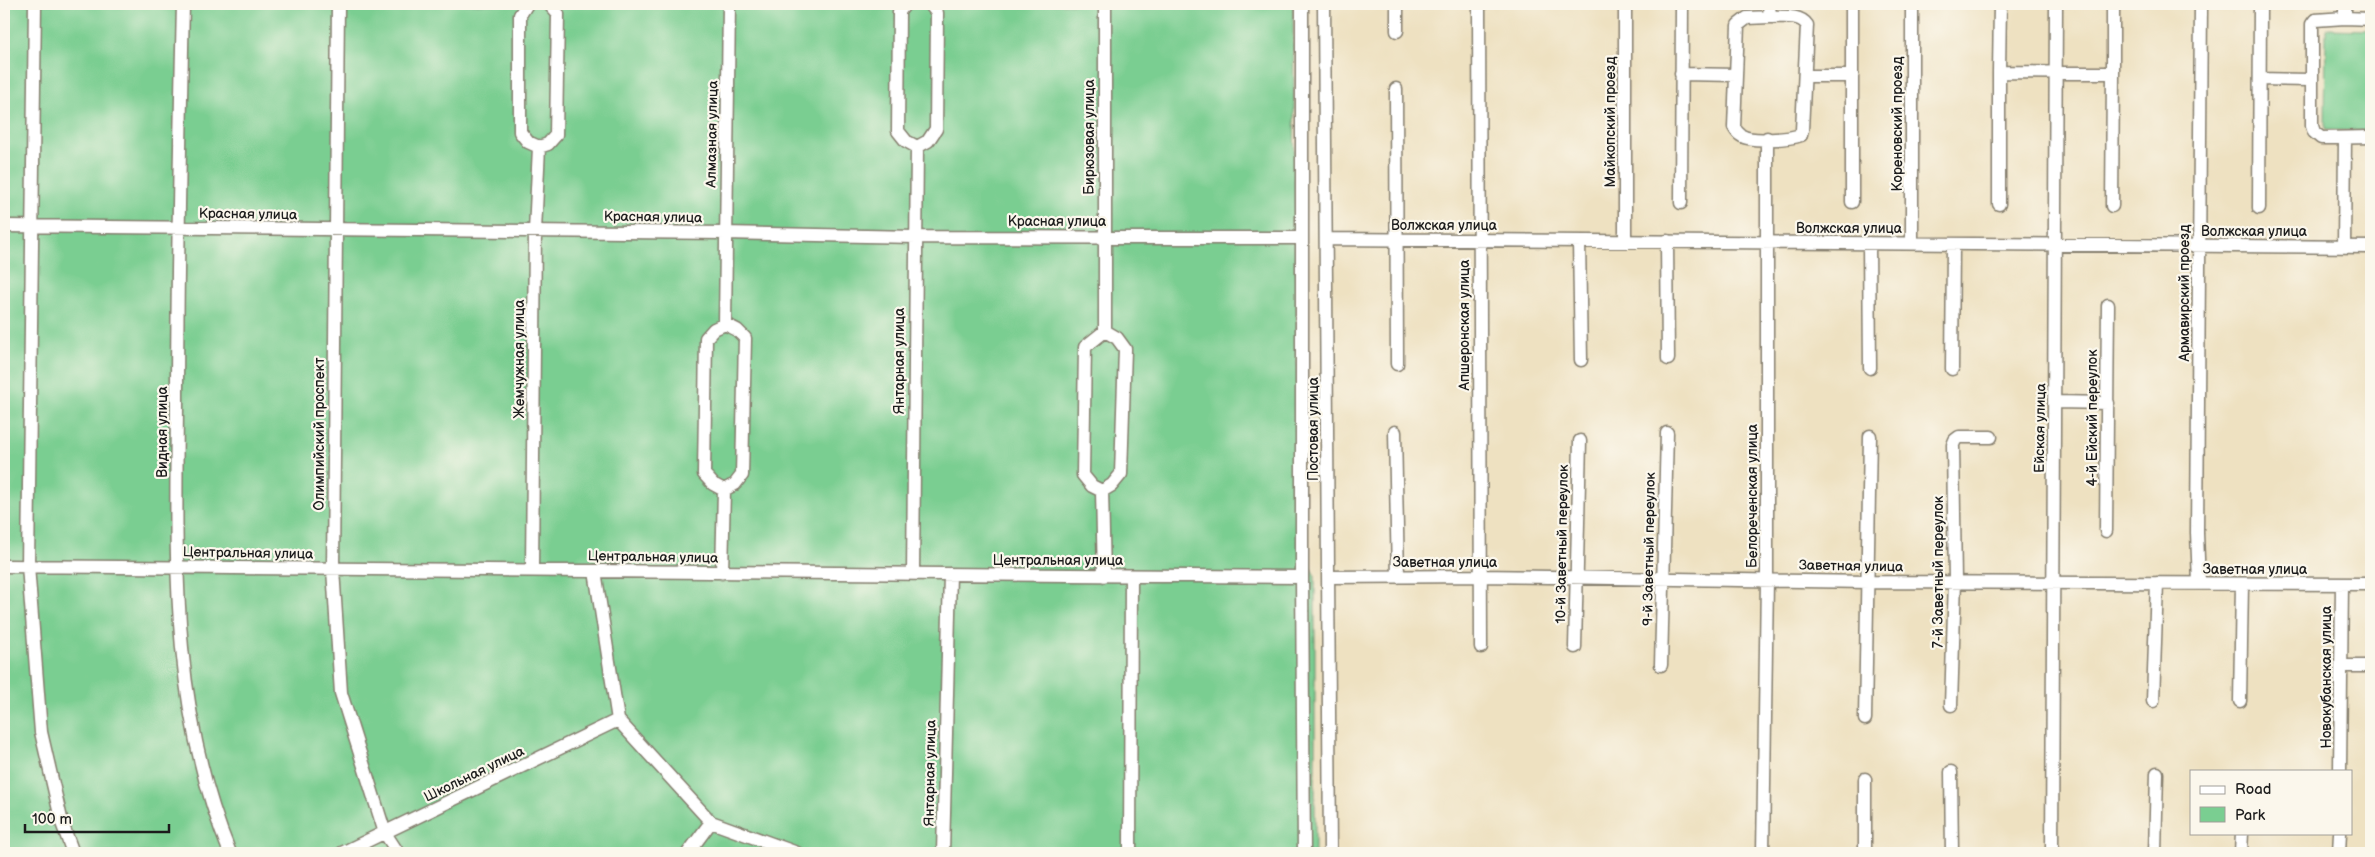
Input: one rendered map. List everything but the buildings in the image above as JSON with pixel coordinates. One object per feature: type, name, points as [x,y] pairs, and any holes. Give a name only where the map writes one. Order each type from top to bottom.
[{"type":"street","points":[[35,4],[28,566],[41,732],[62,823],[73,853]]},
{"type":"street","name":"Видная улица","points":[[183,4],[178,228],[176,567],[181,647],[188,706],[200,767],[230,853]]},
{"type":"street","name":"Олимпийский проспект","points":[[338,4],[333,568],[341,694],[385,833],[398,853]]},
{"type":"street","points":[[527,4],[520,15],[520,132],[528,142],[539,147],[548,144],[556,135],[558,14],[549,4]]},
{"type":"street","name":"Алмазная улица","points":[[725,324],[729,4]]},
{"type":"street","points":[[905,4],[899,12],[898,131],[906,141],[917,148],[928,141],[936,129],[937,13],[930,4]]},
{"type":"street","name":"Бирюзовая улица","points":[[1104,331],[1105,4]]},
{"type":"street","name":"Постовая улица","points":[[1302,4],[1301,238],[1304,853]]},
{"type":"street","name":"Постовая улица","points":[[1324,4],[1330,577],[1330,853]]},
{"type":"street","points":[[1397,4],[1397,31]]},
{"type":"street","name":"Апшеронская улица","points":[[1479,4],[1481,647]]},
{"type":"street","name":"Майкопский проезд","points":[[1625,4],[1625,241]]},
{"type":"street","points":[[1681,203],[1682,4]]},
{"type":"street","points":[[1770,4],[1770,17]]},
{"type":"street","points":[[1852,4],[1852,202]]},
{"type":"street","name":"Кореновский проезд","points":[[1912,4],[1912,244]]},
{"type":"street","points":[[1998,204],[2000,4]]},
{"type":"street","name":"Ейская улица","points":[[2052,853],[2056,402],[2056,4]]},
{"type":"street","points":[[2112,4],[2112,206]]},
{"type":"street","name":"Армавирский проезд","points":[[2198,584],[2201,4]]},
{"type":"street","points":[[2259,208],[2260,4]]},
{"type":"street","points":[[2345,4],[2345,18]]},
{"type":"street","points":[[1770,17],[1804,20],[1807,25],[1806,76],[1801,135],[1792,138],[1745,138],[1737,133],[1734,127],[1736,75],[1738,25],[1748,18],[1770,17]]},
{"type":"street","points":[[2371,19],[2319,18],[2312,24],[2310,80],[2314,132],[2321,138],[2371,137]]},
{"type":"street","points":[[2000,72],[2113,73]]},
{"type":"street","points":[[1681,74],[1736,75]]},
{"type":"street","points":[[1806,76],[1852,76]]},
{"type":"street","points":[[2260,79],[2310,80]]},
{"type":"street","points":[[1396,90],[1397,364]]},
{"type":"street","name":"Белореченская улица","points":[[1763,853],[1767,580],[1767,138]]},
{"type":"street","points":[[2344,247],[2345,138]]},
{"type":"street","name":"Жемчужная улица","points":[[532,570],[535,231],[539,147]]},
{"type":"street","name":"Янтарная улица","points":[[912,574],[917,148]]},
{"type":"street","name":"Красная улица","points":[[4,226],[725,233],[915,237],[1301,238]]},
{"type":"street","name":"Волжская улица","points":[[1327,239],[2371,247]]},
{"type":"street","points":[[1579,241],[1581,360]]},
{"type":"street","points":[[1667,242],[1668,359]]},
{"type":"street","points":[[1869,243],[1870,368]]},
{"type":"street","points":[[1952,369],[1953,244]]},
{"type":"street","name":"4-й Ейский переулок","points":[[2106,532],[2108,305]]},
{"type":"street","points":[[725,324],[737,330],[745,338],[742,475],[735,484],[724,490],[713,484],[704,474],[704,465],[706,338],[714,329],[725,324]]},
{"type":"street","points":[[1104,331],[1117,338],[1125,349],[1122,474],[1112,485],[1102,491],[1092,486],[1083,475],[1086,347],[1104,331]]},
{"type":"street","points":[[2056,402],[2108,403]]},
{"type":"street","points":[[1395,432],[1398,576]]},
{"type":"street","name":"9-й Заветный переулок","points":[[1661,665],[1667,433]]},
{"type":"street","points":[[1865,720],[1870,436]]},
{"type":"street","name":"7-й Заветный переулок","points":[[1951,705],[1955,582],[1953,445],[1955,440],[1959,438],[1991,437]]},
{"type":"street","name":"10-й Заветный переулок","points":[[1575,647],[1575,578],[1580,441]]},
{"type":"street","points":[[722,573],[724,490]]},
{"type":"street","points":[[1102,491],[1104,576]]},
{"type":"street","name":"Центральная улица","points":[[4,566],[1302,577]]},
{"type":"street","points":[[595,571],[618,720],[711,822],[797,853]]},
{"type":"street","name":"Янтарная улица","points":[[943,853],[950,574]]},
{"type":"street","points":[[1130,853],[1131,576]]},
{"type":"street","name":"Заветная улица","points":[[1330,577],[1480,576],[1868,582],[2371,584]]},
{"type":"street","points":[[2153,701],[2157,583]]},
{"type":"street","points":[[2240,701],[2242,584]]},
{"type":"street","name":"Новокубанская улица","points":[[2340,770],[2342,584]]},
{"type":"street","points":[[2341,666],[2371,666]]},
{"type":"street","name":"Школьная улица","points":[[342,853],[618,720]]},
{"type":"street","points":[[1951,772],[1952,853]]},
{"type":"street","points":[[2156,853],[2157,773]]},
{"type":"street","points":[[1865,779],[1865,853]]},
{"type":"street","points":[[688,853],[711,822]]},
{"type":"street","points":[[2241,853],[2242,834]]},
{"type":"street","points":[[2340,834],[2340,853]]},
{"type":"green space","points":[[4,4],[1293,4],[1299,547],[1315,576],[1315,853],[4,853]]},
{"type":"green space","points":[[2326,29],[2370,30],[2369,131],[2325,130]]}]
